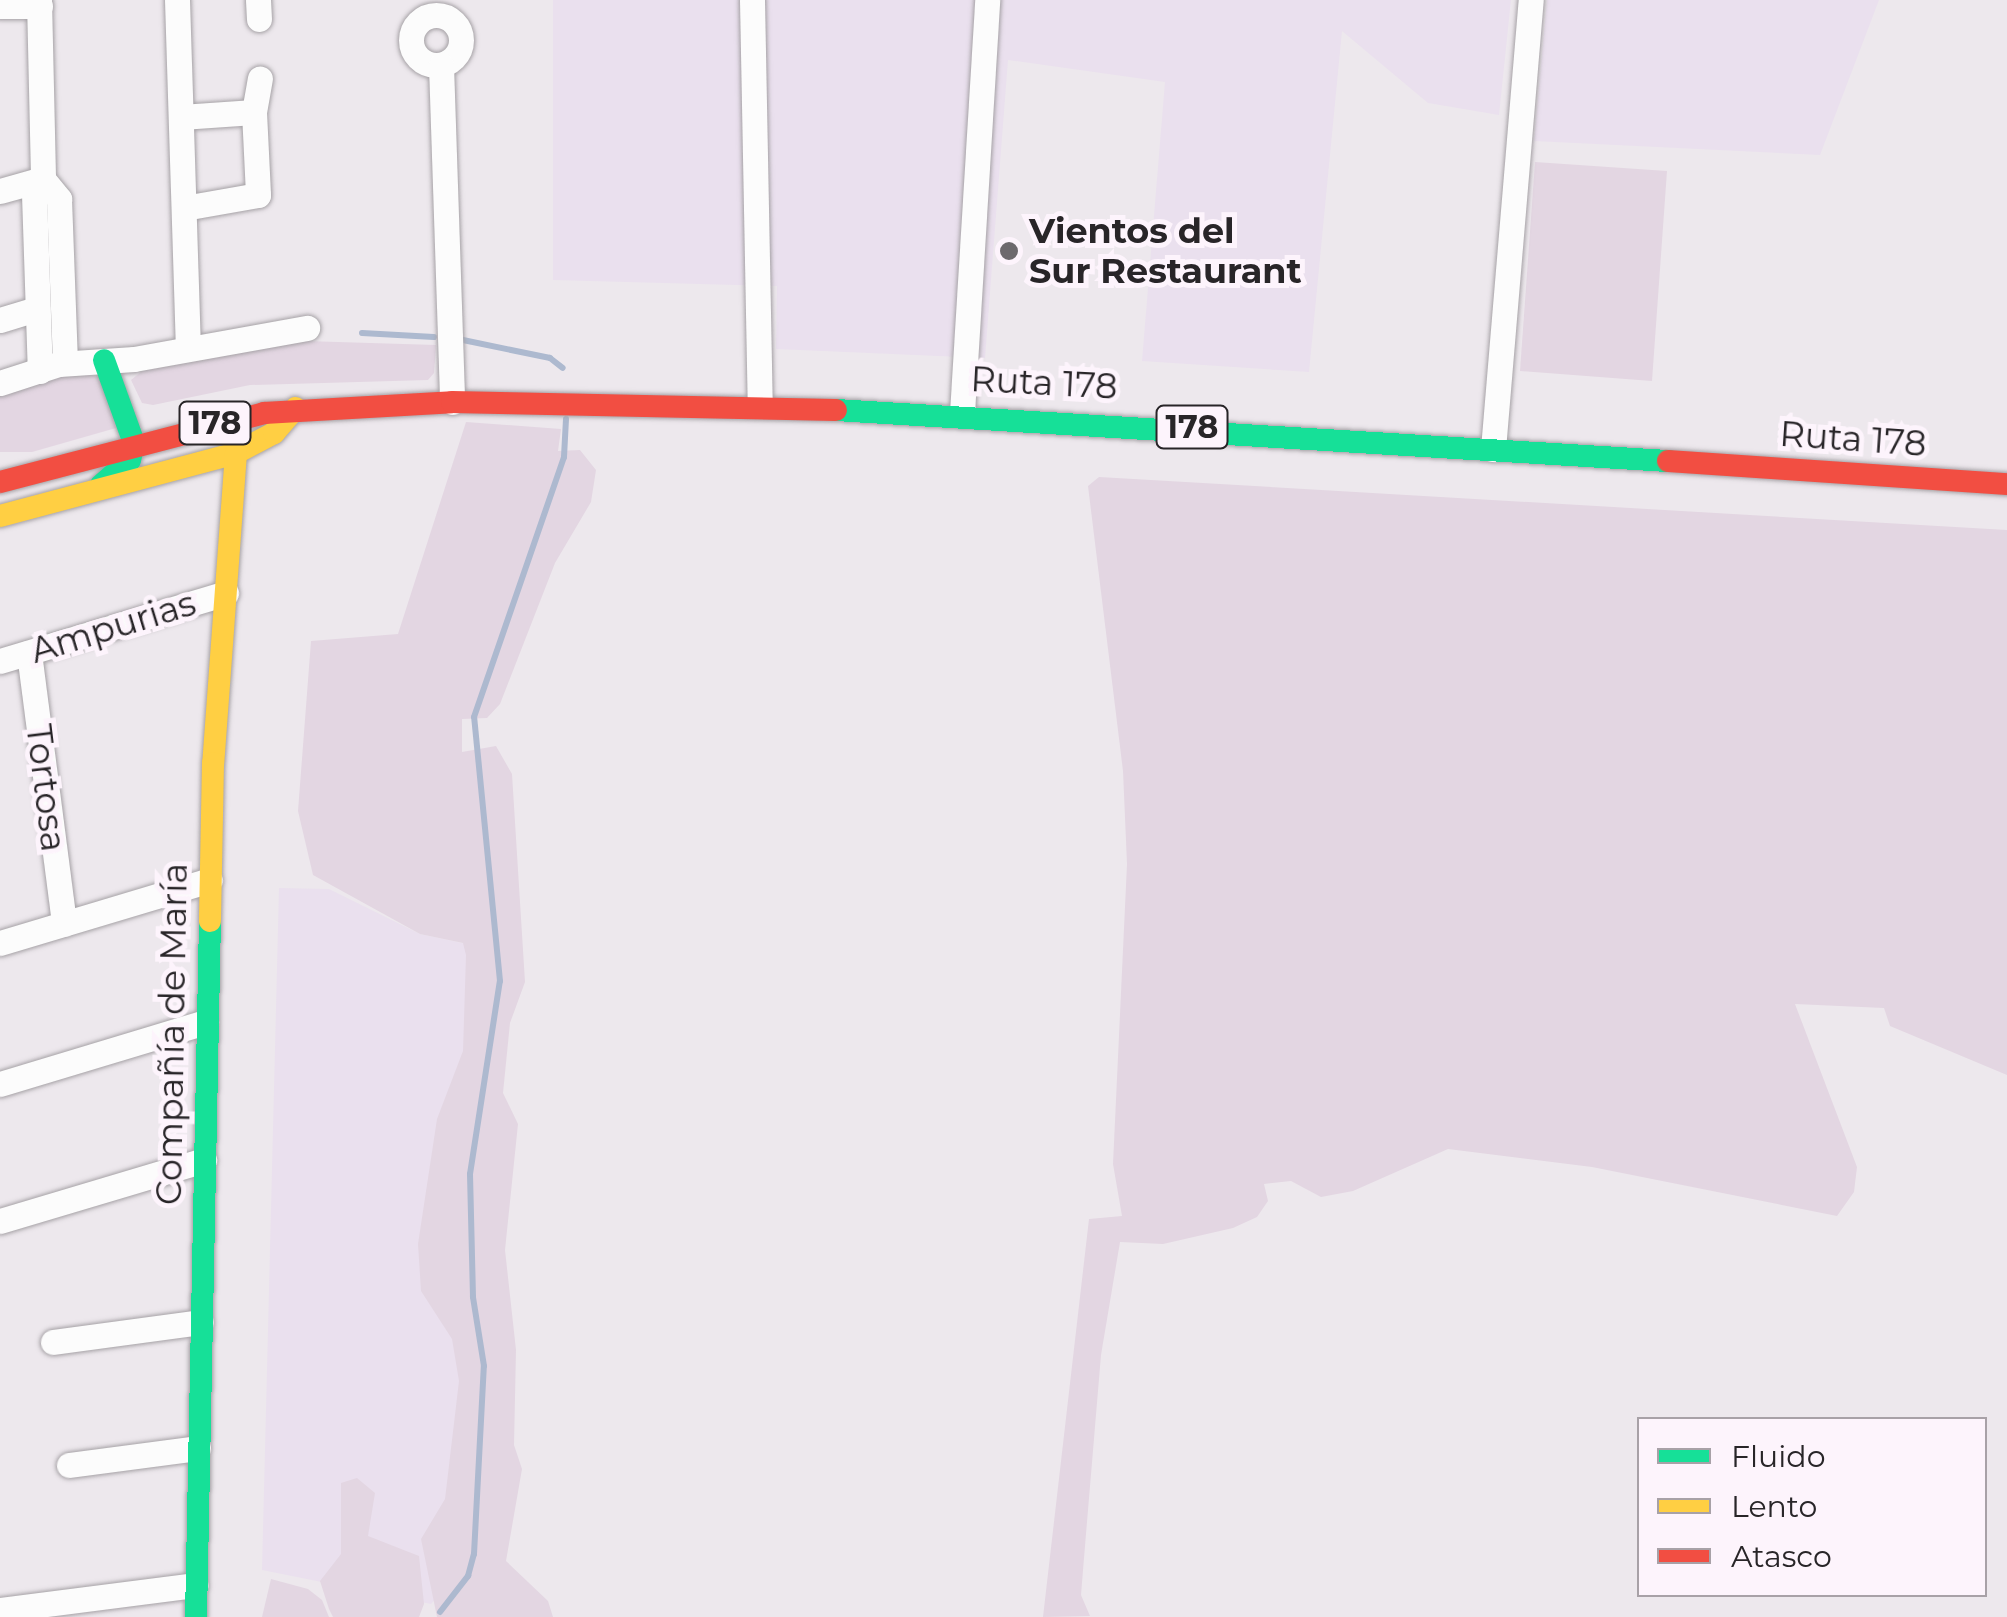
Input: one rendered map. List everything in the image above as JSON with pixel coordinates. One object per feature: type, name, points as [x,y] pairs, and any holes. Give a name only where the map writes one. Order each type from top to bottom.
[{"type":"main road","points":[[101,486],[126,465],[134,443],[104,360]]},
{"type":"main road","name":"Ruta 178","points":[[296,408],[452,402],[962,413],[2007,484]]},
{"type":"main road","points":[[0,516],[236,453],[274,433],[296,408]]},
{"type":"main road","name":"178","points":[[0,482],[134,443],[296,408]]},
{"type":"main road","name":"Compañía de María","points":[[196,1617],[210,880],[236,453]]},
{"type":"street","points":[[177,0],[188,348]]},
{"type":"street","points":[[752,0],[760,406]]},
{"type":"street","points":[[962,413],[987,0]]},
{"type":"street","points":[[1493,449],[1532,0]]},
{"type":"street","points":[[0,6],[40,3],[44,180],[59,198],[37,308],[52,367]]},
{"type":"street","points":[[437,7],[460,35],[457,54],[441,65],[424,63],[410,42],[414,26],[437,7]]},
{"type":"street","points":[[441,65],[452,402]]},
{"type":"street","points":[[184,208],[258,196],[254,112],[260,79]]},
{"type":"street","points":[[181,117],[254,112]]},
{"type":"street","points":[[0,192],[44,180]]},
{"type":"street","points":[[49,252],[52,367]]},
{"type":"street","points":[[0,320],[37,308]]},
{"type":"street","points":[[0,384],[52,367],[307,328]]},
{"type":"street","name":"Ampurias","points":[[0,661],[226,593]]},
{"type":"street","name":"Tortosa","points":[[28,652],[64,924]]},
{"type":"street","points":[[0,943],[210,880]]},
{"type":"street","points":[[0,1084],[206,1022]]},
{"type":"street","points":[[0,1222],[204,1160]]},
{"type":"street","points":[[53,1342],[201,1322]]},
{"type":"street","points":[[69,1464],[198,1448]]},
{"type":"street","points":[[0,1610],[196,1584]]},
{"type":"shaded area","points":[[553,0],[1511,0],[1499,115],[1428,103],[1342,31],[1309,372],[1142,361],[1165,82],[1008,60],[985,358],[776,349],[777,286],[553,280]]},
{"type":"shaded area","points":[[1547,0],[1879,0],[1820,155],[1534,141]]},
{"type":"shaded area","points":[[1535,162],[1667,171],[1652,381],[1520,371]]},
{"type":"shaded area","points":[[305,341],[436,345],[434,373],[428,380],[250,385],[153,405],[142,403],[131,380],[142,371]]},
{"type":"shaded area","points":[[66,371],[99,377],[116,428],[32,452],[0,452],[0,392]]},
{"type":"shaded area","points":[[466,422],[561,429],[558,451],[580,450],[596,470],[591,502],[555,563],[500,704],[487,718],[462,719],[462,752],[496,746],[512,774],[525,982],[510,1023],[503,1093],[518,1124],[505,1250],[516,1350],[514,1445],[522,1469],[506,1561],[548,1601],[553,1617],[437,1617],[421,1539],[445,1499],[459,1381],[452,1339],[421,1291],[418,1244],[437,1119],[463,1051],[463,943],[420,934],[313,875],[298,811],[311,641],[398,634]]},
{"type":"shaded area","points":[[1099,477],[2007,530],[2007,1075],[1890,1026],[1884,1008],[1795,1004],[1857,1167],[1854,1192],[1837,1216],[1592,1167],[1448,1149],[1353,1191],[1321,1197],[1291,1181],[1264,1184],[1268,1201],[1257,1217],[1233,1228],[1163,1244],[1120,1242],[1101,1355],[1081,1595],[1090,1616],[1043,1617],[1089,1219],[1122,1216],[1113,1164],[1127,864],[1123,771],[1088,486]]},
{"type":"shaded area","points":[[279,888],[329,889],[420,934],[485,948],[473,1366],[448,1586],[431,1604],[262,1570]]},
{"type":"shaded area","points":[[357,1478],[375,1493],[368,1536],[419,1556],[424,1604],[419,1617],[333,1617],[329,1609],[320,1581],[341,1554],[341,1483]]},
{"type":"shaded area","points":[[271,1579],[308,1589],[322,1600],[329,1617],[262,1617]]},
{"type":"waterway","points":[[362,333],[434,337]]},
{"type":"waterway","points":[[463,340],[550,358],[563,368]]},
{"type":"waterway","points":[[440,1612],[468,1576],[474,1554],[484,1366],[473,1297],[470,1174],[500,981],[474,717],[564,457],[566,419]]},
{"type":"traffic: fast","points":[[101,485],[130,460],[134,443],[104,360]]},
{"type":"traffic: fast","points":[[836,410],[1668,461]]},
{"type":"traffic: fast","points":[[196,1617],[210,921]]},
{"type":"traffic: slow","points":[[236,453],[274,433],[296,408]]},
{"type":"traffic: slow","points":[[0,516],[236,453],[213,763],[210,921]]},
{"type":"traffic: jam","points":[[0,482],[264,413],[452,402],[836,410]]},
{"type":"traffic: jam","points":[[1668,461],[2007,484]]},
{"type":"place","name":"Vientos del Sur Restaurant","points":[[1009,251]]}]
